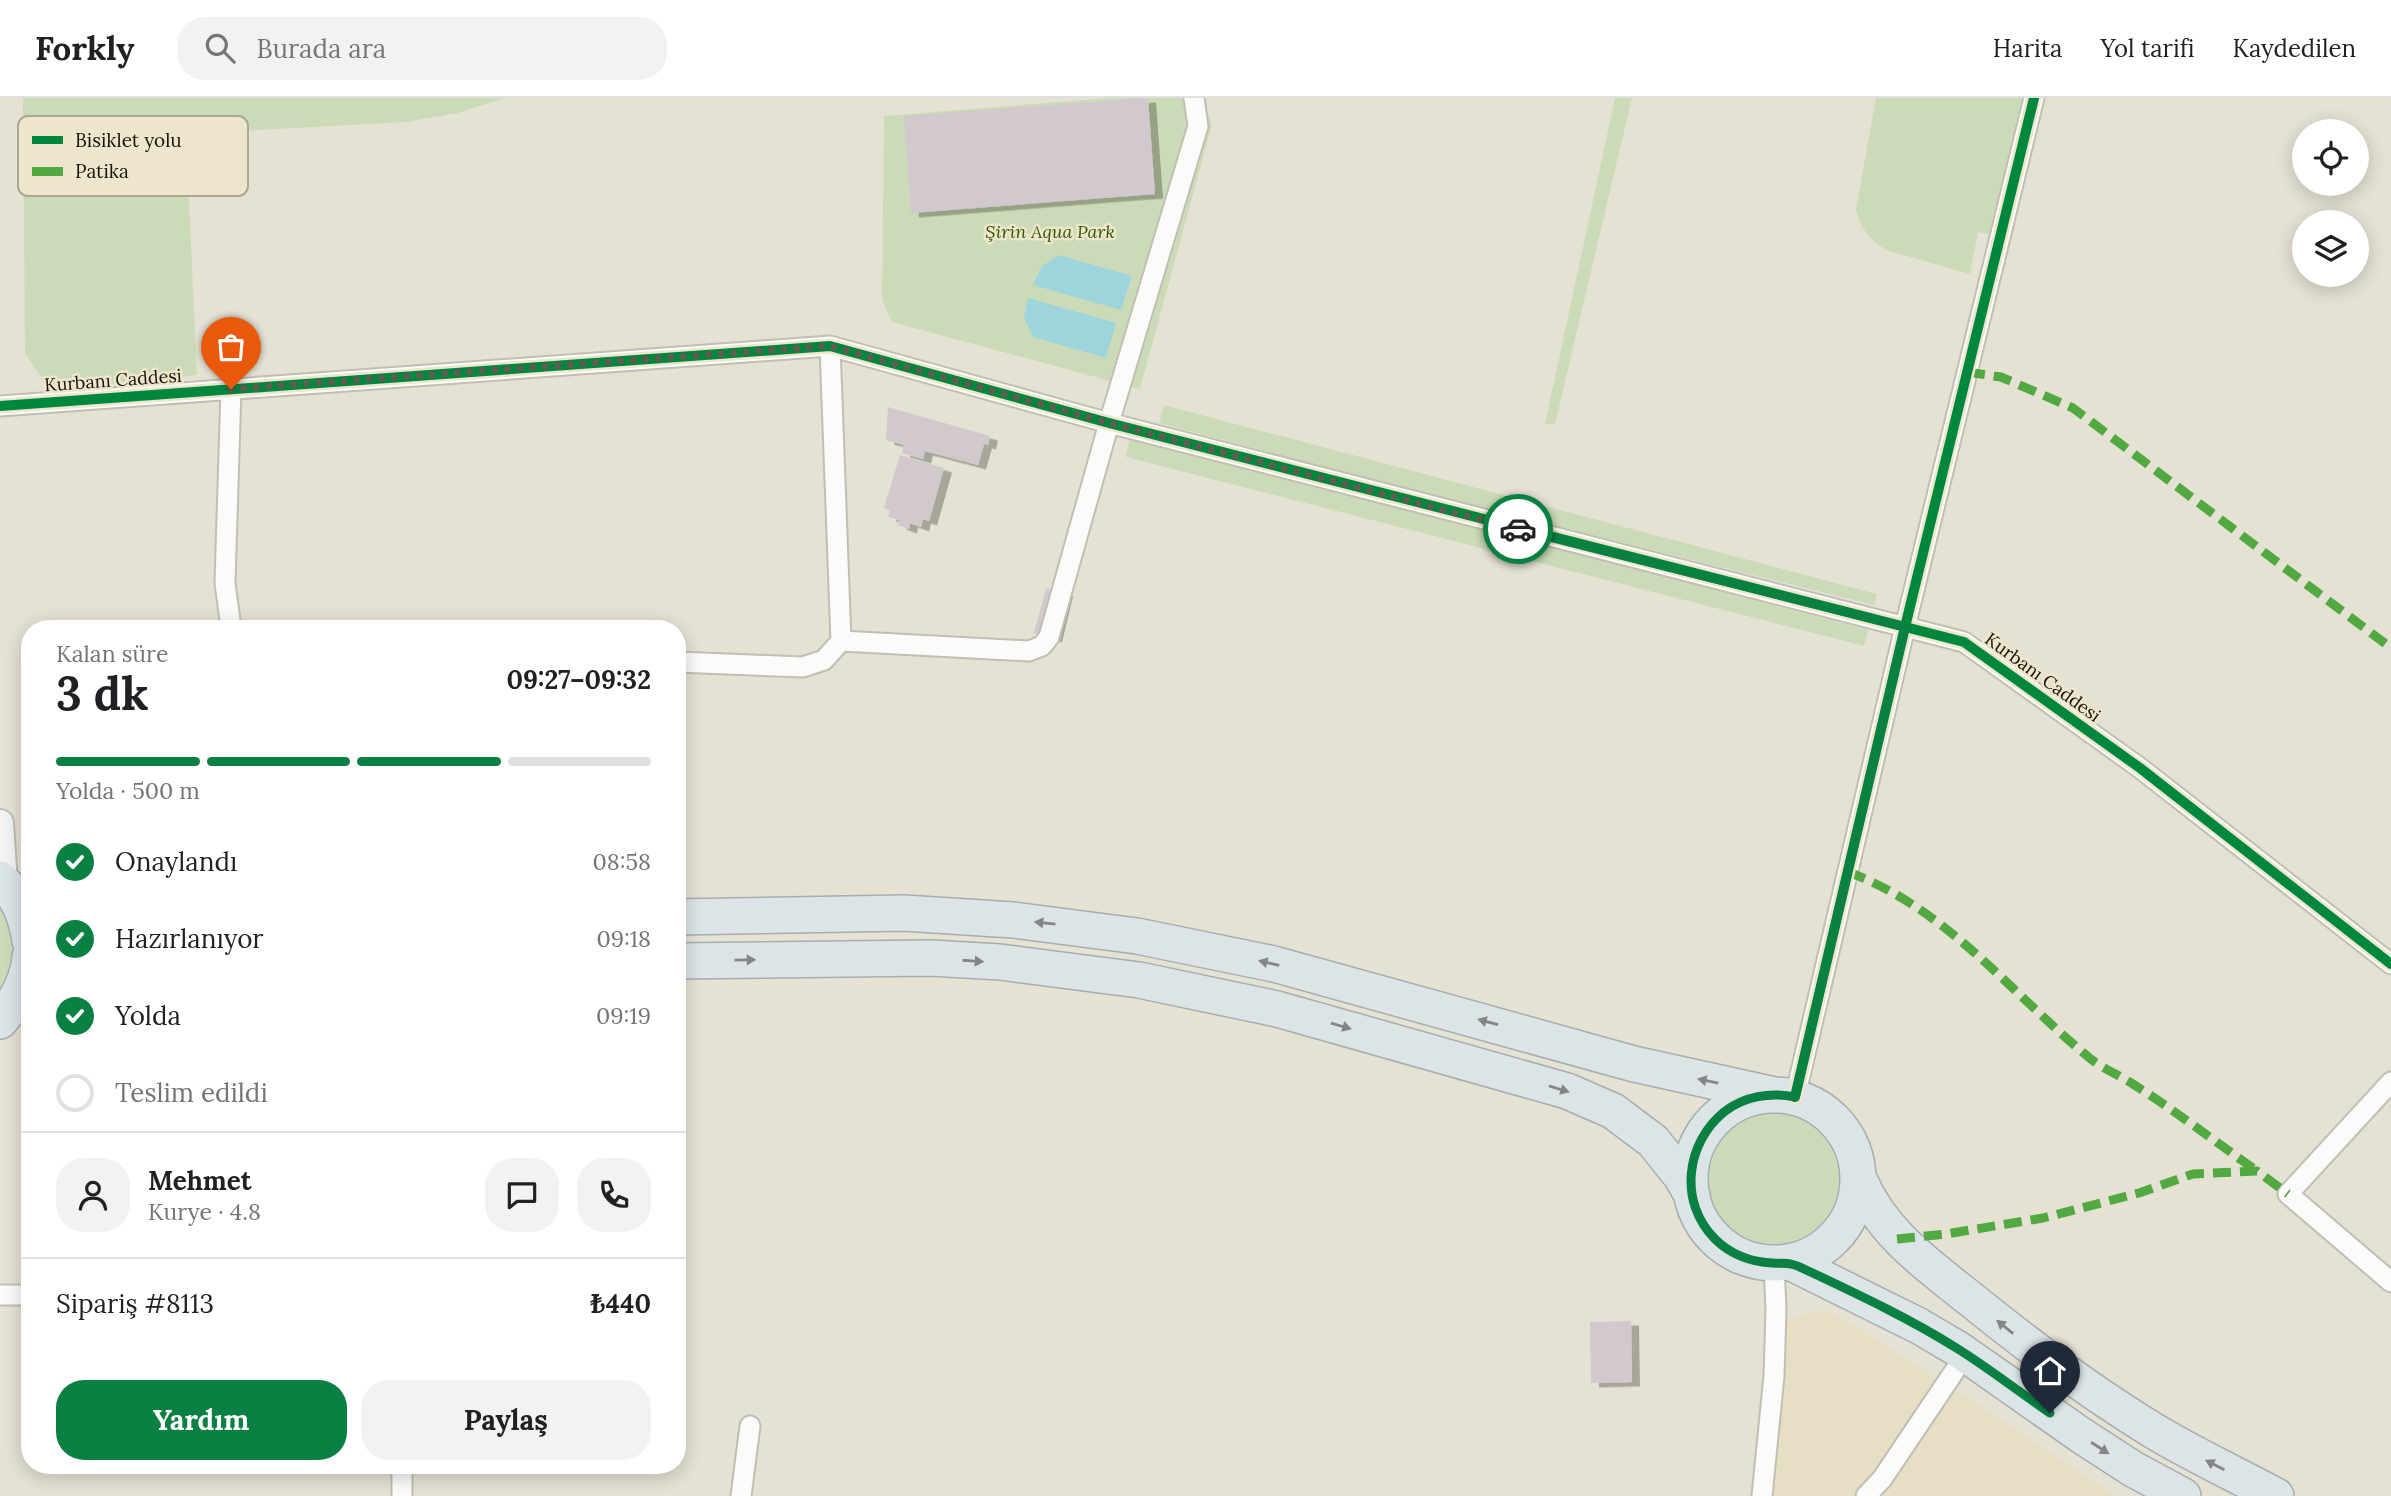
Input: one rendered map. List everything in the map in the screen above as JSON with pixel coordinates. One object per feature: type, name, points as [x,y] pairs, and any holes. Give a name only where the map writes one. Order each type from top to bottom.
[{"type":"highway","points":[[12,890],[21,908]]},
{"type":"highway","points":[[686,917],[904,913],[1013,920],[1137,936],[1274,964],[1634,1064],[1785,1096],[1822,1109],[1845,1132],[1857,1163],[1859,1179],[1852,1212],[1839,1233],[1821,1249],[1782,1263]]},
{"type":"highway","points":[[686,961],[930,958],[1000,962],[1139,980],[1277,1009],[1567,1091],[1614,1111],[1653,1141],[1681,1176],[1704,1226],[1714,1238],[1742,1257],[1782,1263],[1919,1326],[1966,1354],[2133,1469],[2183,1496]]},
{"type":"highway","points":[[0,1021],[21,990]]},
{"type":"highway","points":[[0,1021],[21,1010]]},
{"type":"highway","points":[[1692,1195],[1692,1163],[1704,1132],[1728,1109],[1759,1096],[1785,1096]]},
{"type":"highway","points":[[1859,1179],[1874,1209],[1897,1239],[2015,1336],[2146,1426],[2276,1496]]},
{"type":"street","points":[[841,641],[1029,651],[1042,646],[1049,637],[1109,423],[1198,126],[1194,98]]},
{"type":"street","points":[[1785,1096],[1905,627],[2034,98]]},
{"type":"street","points":[[686,662],[803,667],[824,660],[841,641],[830,346]]},
{"type":"street","name":"Kurbanı Caddesi","points":[[0,406],[830,346],[1109,423],[1964,642],[2140,768],[2391,964]]},
{"type":"street","points":[[230,620],[225,583],[231,389]]},
{"type":"street","points":[[0,824],[12,890]]},
{"type":"street","points":[[2391,1082],[2288,1194],[2391,1282]]},
{"type":"street","points":[[1762,1496],[1782,1263]]},
{"type":"street","points":[[0,1295],[21,1295]]},
{"type":"street","points":[[1866,1496],[1882,1479],[1966,1354]]},
{"type":"street","points":[[741,1496],[750,1426]]},
{"type":"street","points":[[402,1474],[402,1496]]},
{"type":"green space","points":[[23,98],[504,98],[458,113],[406,122],[248,131],[248,116],[23,116]]},
{"type":"green space","name":"Şirin Aqua Park","points":[[1109,98],[1203,98],[1212,125],[1140,389],[892,322],[882,300],[884,116]]},
{"type":"green space","points":[[1615,98],[1632,98],[1555,424],[1545,424]]},
{"type":"green space","points":[[1876,98],[2030,98],[2002,237],[1978,232],[1970,274],[1886,250],[1863,228],[1856,209]]},
{"type":"green space","points":[[24,196],[189,196],[197,375],[60,390],[42,378],[25,354]]},
{"type":"green space","points":[[1164,405],[1877,594],[1874,605],[1415,491],[1159,423]]},
{"type":"green space","points":[[1130,437],[1868,630],[1864,646],[1126,457]]},
{"type":"green space","points":[[0,898],[11,917],[17,960],[0,1001]]},
{"type":"green space","points":[[1774,1114],[1799,1119],[1820,1133],[1834,1154],[1839,1179],[1834,1204],[1820,1225],[1799,1239],[1774,1244],[1749,1239],[1728,1225],[1714,1204],[1709,1179],[1714,1154],[1728,1133],[1749,1119]]},
{"type":"sand","points":[[1824,1310],[1832,1312],[1967,1397],[2117,1496],[1771,1496],[1784,1326],[1799,1315]]},
{"type":"water","points":[[1059,255],[1132,276],[1121,310],[1033,285],[1042,266]]},
{"type":"water","points":[[1028,298],[1116,323],[1106,358],[1033,337],[1024,318]]},
{"type":"building","points":[[1148,98],[1155,194],[911,213],[904,116]]},
{"type":"building","points":[[888,407],[990,436],[988,445],[984,444],[978,465],[925,451],[923,459],[902,453],[904,445],[886,440]]},
{"type":"building","points":[[900,455],[944,468],[929,521],[923,519],[921,527],[910,523],[909,529],[898,525],[899,520],[888,517],[890,510],[884,508]]},
{"type":"building","points":[[1046,588],[1065,592],[1054,638],[1034,633]]},
{"type":"building","points":[[1631,1321],[1632,1382],[1591,1383],[1590,1322]]},
{"type":"marked path","points":[[1967,372],[2001,377],[2073,408],[2391,648]]},
{"type":"marked path","points":[[1848,872],[1916,907],[1974,953],[2092,1060],[2151,1096],[2257,1171]]},
{"type":"marked path","points":[[1897,1239],[2043,1218],[2139,1193],[2193,1174],[2257,1171],[2288,1194]]},
{"type":"cycle path","points":[[1795,1097],[1905,627],[2034,98]]},
{"type":"cycle path","points":[[0,406],[830,346],[1109,423],[1964,642],[2140,768],[2391,964]]},
{"type":"way so far","points":[[231,389],[830,346],[1109,423],[1518,529]]},
{"type":"route","points":[[1518,529],[1905,627],[1795,1097],[1759,1096],[1743,1101],[1715,1119],[1697,1146],[1690,1179],[1692,1195],[1704,1226],[1727,1249],[1758,1262],[1790,1262],[1884,1308],[1958,1349],[2050,1413]]}]
